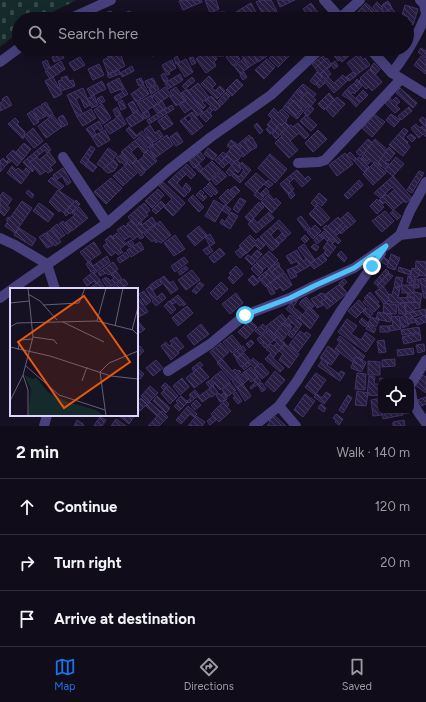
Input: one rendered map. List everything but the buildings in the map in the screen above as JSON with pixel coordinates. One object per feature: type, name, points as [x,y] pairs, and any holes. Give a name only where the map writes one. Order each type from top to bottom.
[{"type":"street","points":[[85,12],[112,0]]},
{"type":"street","points":[[324,0],[335,12]]},
{"type":"street","points":[[347,12],[360,0]]},
{"type":"street","points":[[414,39],[426,14],[424,4],[420,0]]},
{"type":"street","points":[[0,62],[12,53]]},
{"type":"street","points":[[13,288],[107,223],[170,169],[211,137],[271,95],[313,56]]},
{"type":"street","points":[[376,56],[392,73],[426,94]]},
{"type":"street","points":[[392,73],[404,56]]},
{"type":"street","points":[[298,163],[319,162],[325,160],[401,79]]},
{"type":"street","points":[[63,157],[107,223]]},
{"type":"street","points":[[400,236],[410,211],[426,182]]},
{"type":"street","points":[[168,371],[210,344],[245,315],[290,298],[354,268],[400,236],[426,232]]},
{"type":"street","points":[[0,238],[47,264],[55,288]]},
{"type":"street","points":[[254,426],[279,406],[297,381],[342,309],[386,246]]},
{"type":"street","points":[[0,298],[10,290]]},
{"type":"street","points":[[414,379],[426,360]]},
{"type":"street","points":[[279,406],[296,426]]},
{"type":"street","points":[[414,408],[426,423]]},
{"type":"street","points":[[44,426],[47,416]]},
{"type":"green space","points":[[0,0],[77,0],[52,12],[12,12],[12,38],[0,47]]},
{"type":"route","points":[[245,315],[290,298],[354,268],[386,246],[372,266]]}]
